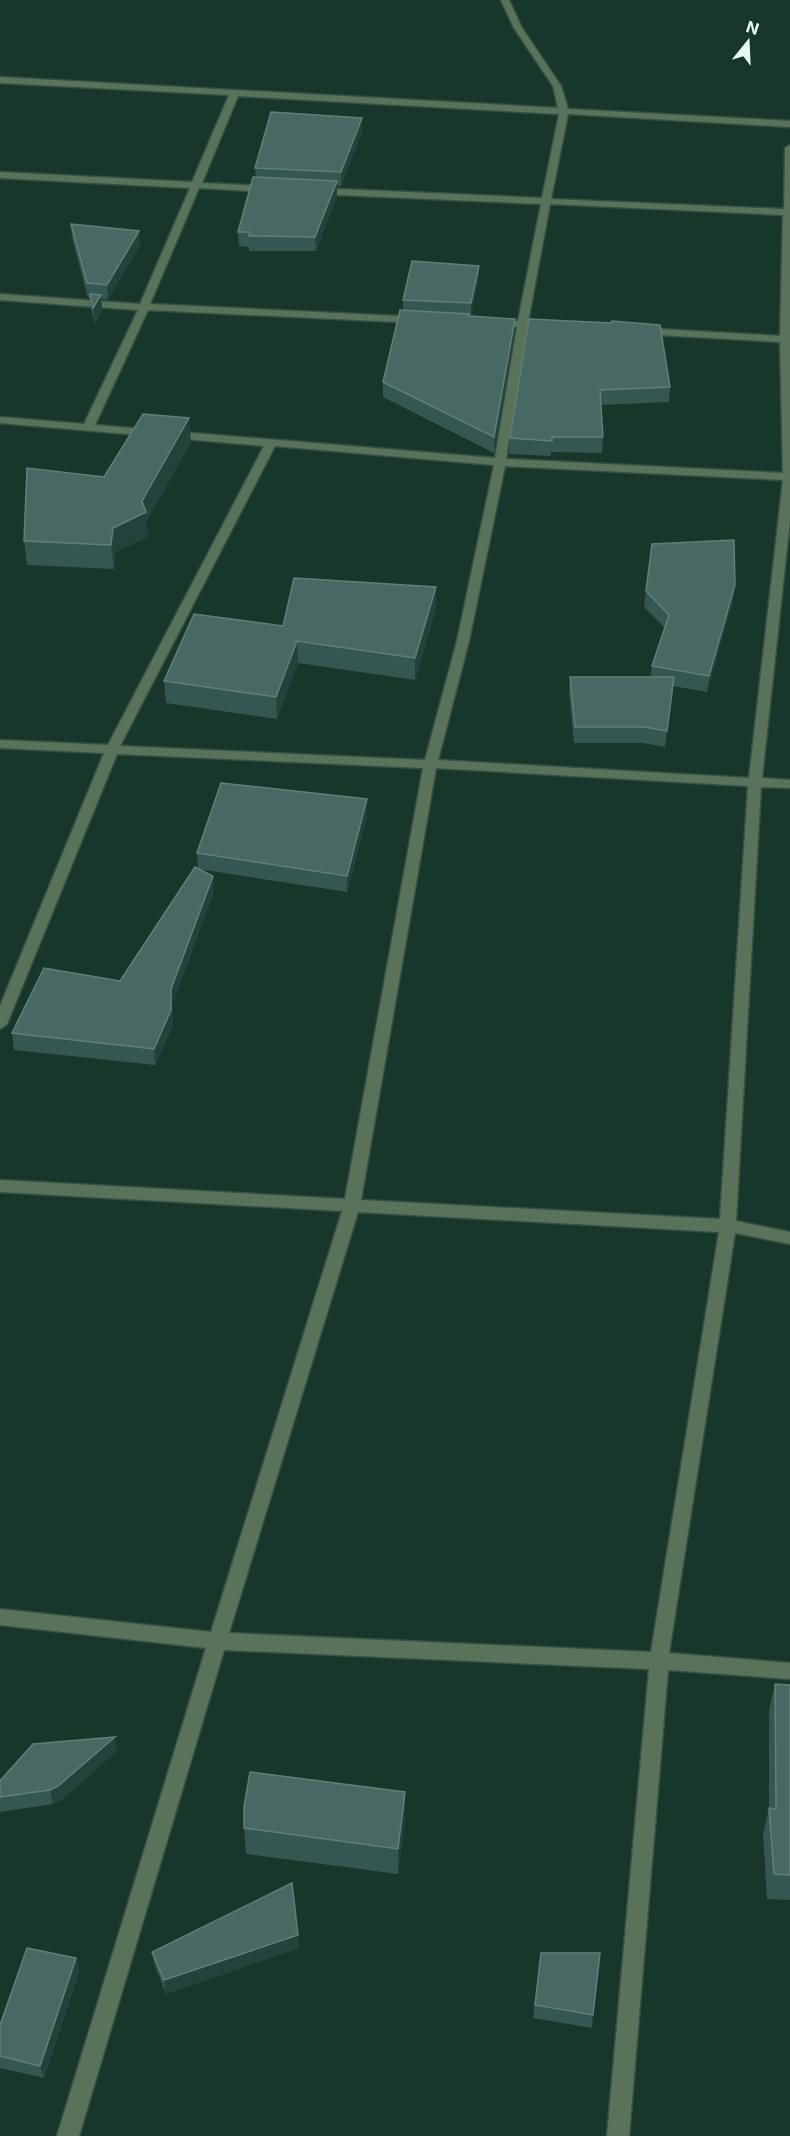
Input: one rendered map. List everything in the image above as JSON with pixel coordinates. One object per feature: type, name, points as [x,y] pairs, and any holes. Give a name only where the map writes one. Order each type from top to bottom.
[{"type":"street","points":[[68,2136],[217,1641],[352,1205],[430,764],[463,641],[500,462],[530,281],[564,112],[557,86],[518,28],[505,0]]},
{"type":"street","points":[[0,80],[790,124]]},
{"type":"street","points":[[88,427],[144,307],[235,93]]},
{"type":"street","points":[[618,2136],[659,1661],[728,1226],[755,781],[789,477],[790,148]]},
{"type":"street","points":[[0,175],[277,189]]},
{"type":"street","points":[[300,190],[789,212]]},
{"type":"street","points":[[0,297],[144,307],[429,320]]},
{"type":"street","points":[[476,322],[560,326]]},
{"type":"street","points":[[631,330],[788,339]]},
{"type":"street","points":[[0,420],[500,462],[789,477]]},
{"type":"street","points":[[0,1024],[112,749],[271,443]]},
{"type":"street","points":[[0,744],[790,784]]},
{"type":"street","points":[[0,1186],[728,1226],[790,1238]]},
{"type":"street","points":[[0,1617],[217,1641],[659,1661],[790,1671]]},
{"type":"building","points":[[271,112],[362,118],[341,172],[255,168]]},
{"type":"building","points":[[253,177],[337,181],[315,237],[249,236],[250,232],[238,232]]},
{"type":"building","points":[[71,224],[139,231],[107,285],[87,283]]},
{"type":"building","points":[[412,261],[479,266],[471,303],[403,300]]},
{"type":"building","points":[[90,294],[101,295],[93,308]]},
{"type":"building","points":[[400,310],[515,319],[494,437],[383,382]]},
{"type":"building","points":[[529,319],[660,325],[670,387],[600,390],[603,437],[552,437],[552,441],[510,438]]},
{"type":"building","points":[[143,414],[189,418],[142,501],[146,512],[113,528],[111,545],[24,541],[27,468],[104,477]]},
{"type":"building","points":[[734,540],[735,585],[709,676],[652,666],[669,615],[646,591],[652,544]]},
{"type":"building","points":[[294,578],[436,587],[415,658],[297,641],[276,697],[164,681],[194,614],[283,626]]},
{"type":"building","points":[[570,677],[674,677],[667,731],[644,727],[575,727]]},
{"type":"building","points":[[221,783],[367,799],[347,876],[197,853]]},
{"type":"building","points":[[195,867],[213,876],[171,989],[171,1010],[154,1049],[12,1033],[44,968],[120,981]]},
{"type":"building","points":[[775,1684],[790,1685],[790,1875],[774,1874],[769,1808],[776,1809]]},
{"type":"building","points":[[115,1737],[58,1786],[50,1790],[0,1797],[0,1781],[33,1744]]},
{"type":"building","points":[[250,1772],[405,1792],[398,1849],[244,1828],[244,1807]]},
{"type":"building","points":[[292,1883],[298,1935],[164,1980],[152,1952]]},
{"type":"building","points":[[27,1948],[76,1958],[40,2066],[0,2056],[0,2025]]},
{"type":"building","points":[[541,1953],[600,1953],[593,2015],[535,2005]]}]
